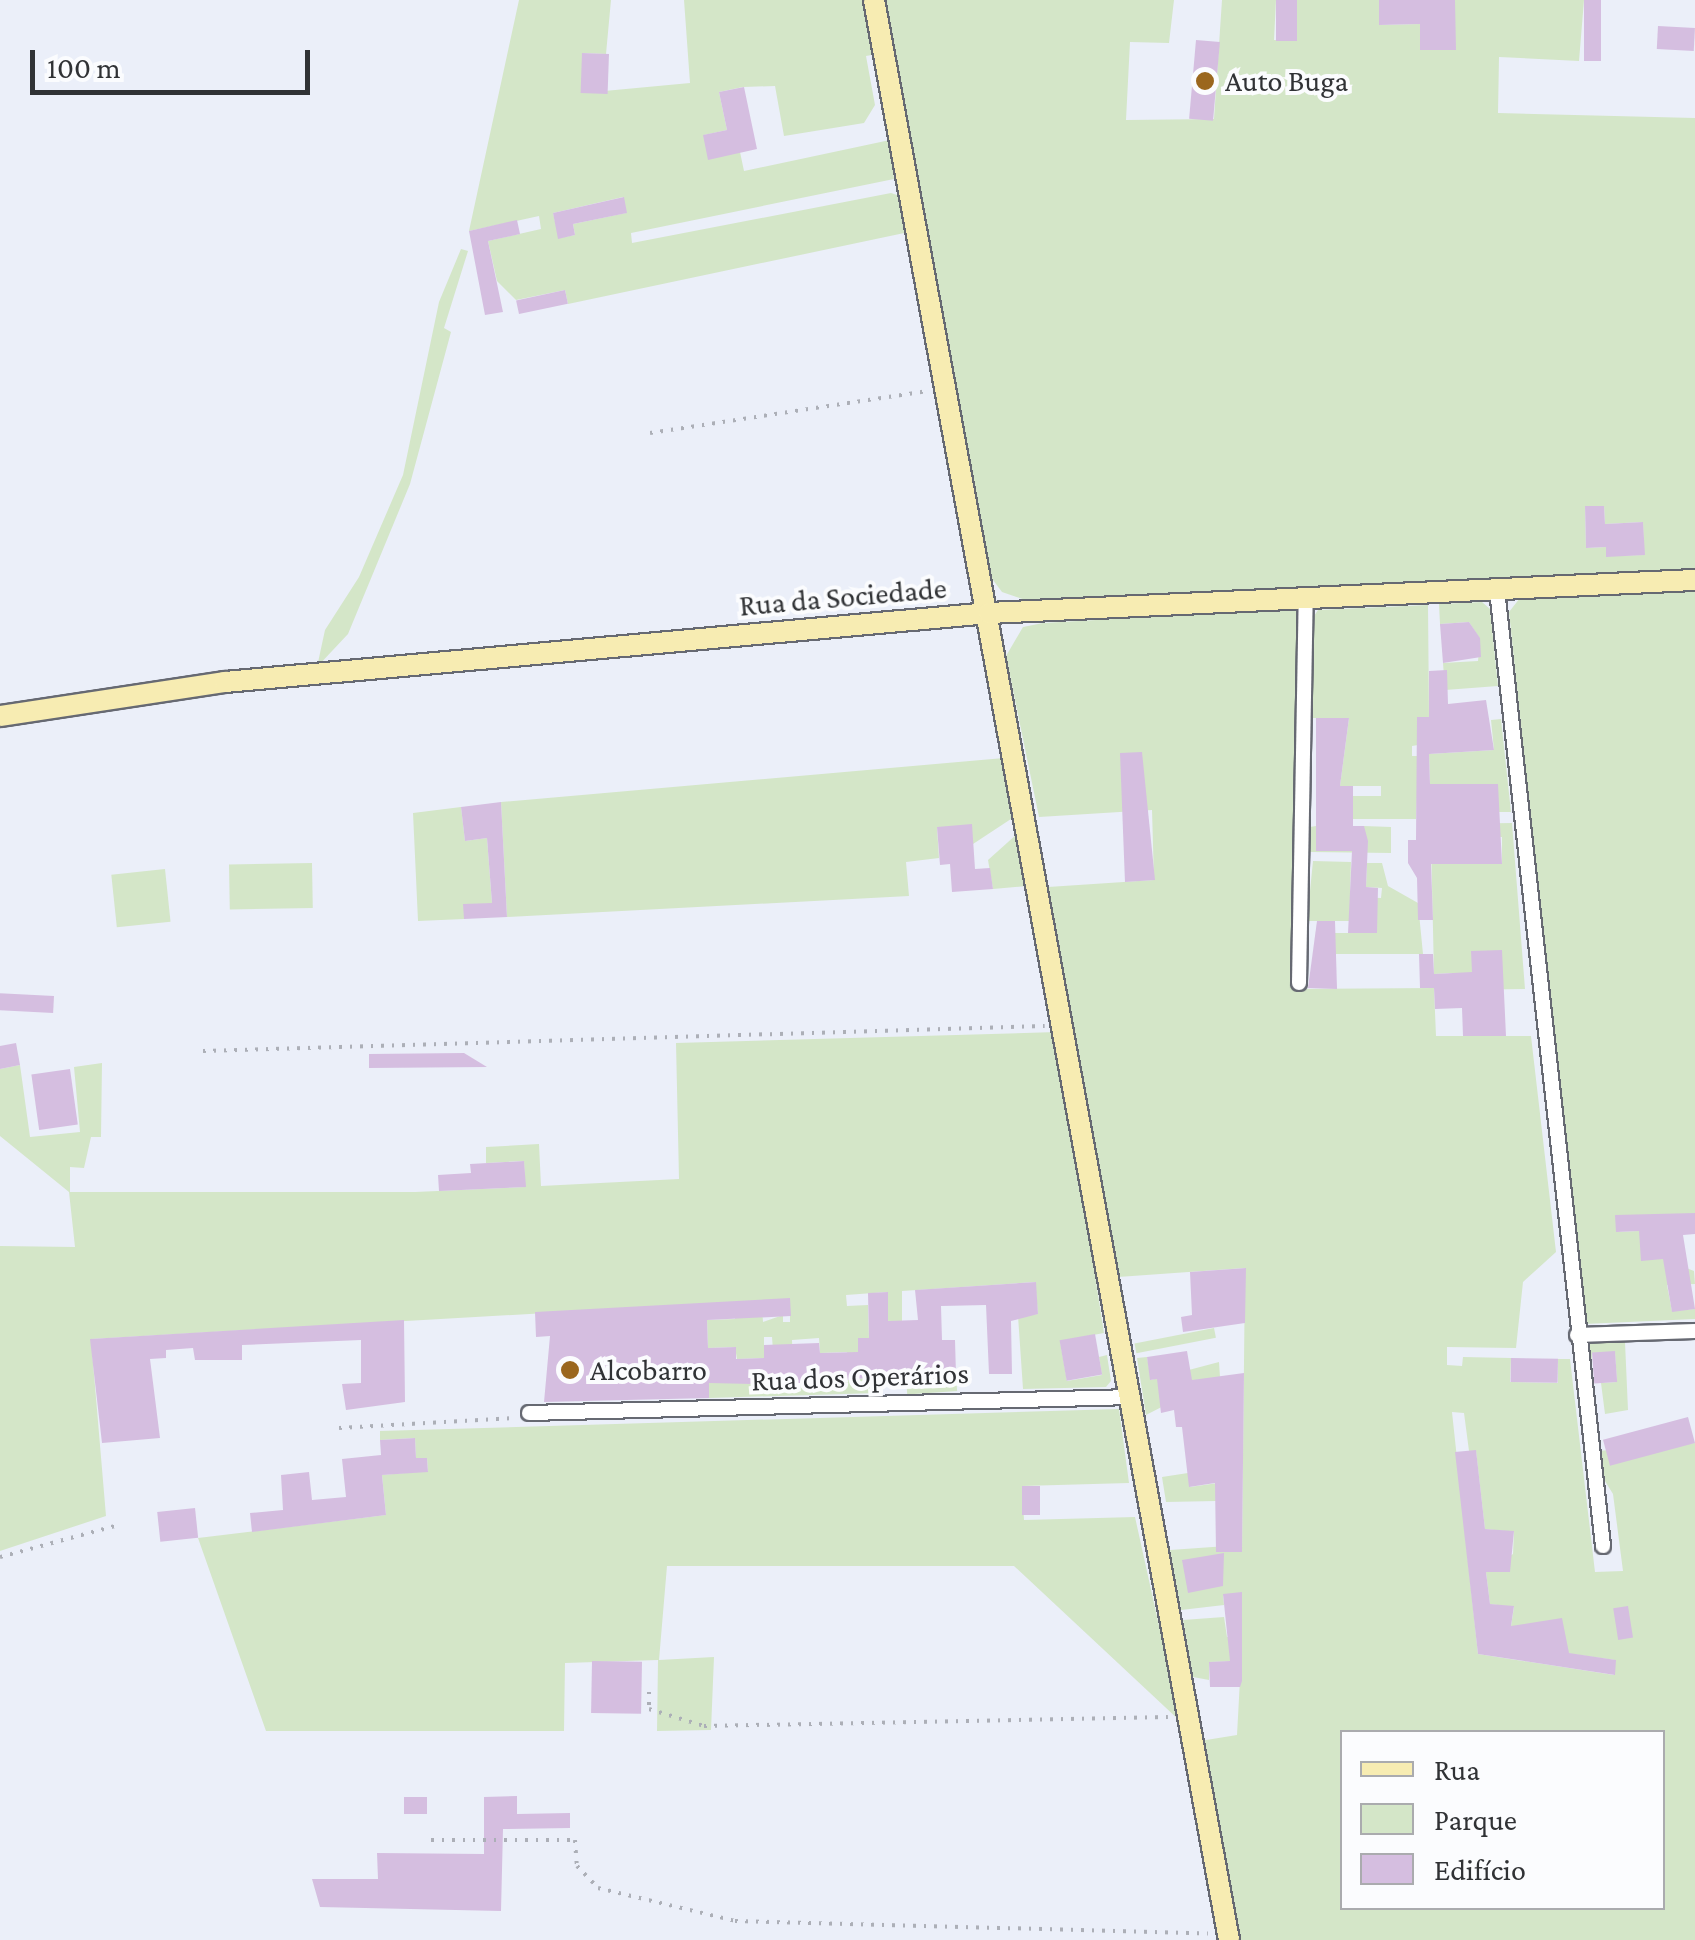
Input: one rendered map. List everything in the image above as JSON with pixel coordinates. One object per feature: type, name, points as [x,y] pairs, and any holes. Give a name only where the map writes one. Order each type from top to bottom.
[{"type":"main road","points":[[874,0],[990,613],[1228,1936]]},
{"type":"main road","name":"Rua da Sociedade","points":[[0,716],[259,679],[990,613],[1695,580]]},
{"type":"street","points":[[1497,590],[1603,1546]]},
{"type":"street","points":[[1299,983],[1306,601]]},
{"type":"street","points":[[1577,1336],[1695,1330]]},
{"type":"street","name":"Rua dos Operários","points":[[529,1413],[1132,1397]]},
{"type":"path","points":[[650,433],[902,391],[948,392]]},
{"type":"path","points":[[203,1051],[1065,1024]]},
{"type":"path","points":[[339,1428],[507,1420],[529,1413]]},
{"type":"path","points":[[0,1557],[115,1526]]},
{"type":"path","points":[[648,1692],[650,1710],[704,1726],[1187,1713]]},
{"type":"path","points":[[430,1840],[575,1840],[577,1866],[598,1888],[735,1922],[1228,1936]]},
{"type":"green space","points":[[519,0],[611,0],[606,54],[582,53],[583,93],[690,83],[684,0],[866,0],[877,54],[866,56],[875,105],[864,123],[784,136],[775,86],[743,87],[719,92],[727,130],[704,135],[740,152],[744,171],[890,140],[894,179],[631,233],[632,243],[891,193],[900,196],[909,232],[568,304],[565,290],[516,300],[497,281],[488,241],[541,229],[539,216],[469,231]],"holes":[[[623,197],[626,213],[573,224],[575,235],[559,238],[553,213]]]},
{"type":"green space","points":[[883,0],[1174,0],[1169,43],[1130,42],[1126,120],[1214,119],[1222,0],[1276,0],[1274,40],[1294,41],[1297,1],[1283,0],[1379,0],[1379,25],[1420,24],[1420,50],[1455,50],[1455,0],[1584,0],[1579,61],[1499,57],[1498,113],[1695,118],[1695,570],[1037,604],[1002,592],[990,576]],"holes":[[[1604,506],[1605,524],[1643,522],[1644,555],[1606,556],[1606,547],[1586,548],[1585,507]]]},
{"type":"green space","points":[[461,249],[468,251],[444,328],[451,332],[410,484],[348,634],[317,667],[325,630],[359,577],[403,475],[439,302]]},
{"type":"green space","points":[[1695,591],[1695,1213],[1616,1232],[1639,1231],[1663,1259],[1694,1271],[1695,1284],[1667,1285],[1672,1311],[1695,1309],[1695,1319],[1584,1324],[1509,612],[1520,598]]},
{"type":"green space","points":[[1482,602],[1490,609],[1498,686],[1445,690],[1443,663],[1478,661],[1480,639],[1469,622],[1440,624],[1439,604]]},
{"type":"green space","points":[[1428,605],[1429,717],[1418,718],[1418,745],[1412,746],[1412,756],[1419,756],[1416,819],[1353,819],[1353,796],[1381,796],[1381,786],[1340,786],[1349,718],[1308,718],[1312,619],[1318,610]]},
{"type":"green space","points":[[1292,609],[1301,614],[1292,989],[1434,988],[1436,1036],[1531,1036],[1556,1252],[1523,1282],[1516,1348],[1447,1347],[1447,1365],[1462,1366],[1463,1357],[1511,1358],[1510,1382],[1558,1383],[1558,1359],[1570,1359],[1595,1572],[1623,1571],[1613,1494],[1600,1473],[1598,1451],[1695,1443],[1695,1940],[1240,1940],[1200,1741],[1237,1735],[1241,1661],[1209,1662],[1209,1680],[1193,1677],[1183,1620],[1224,1617],[1227,1637],[1241,1636],[1223,1594],[1224,1605],[1181,1610],[1170,1550],[1227,1546],[1227,1552],[1242,1551],[1245,1268],[1118,1277],[1048,887],[1154,880],[1152,810],[1039,817],[1006,656],[1023,627]],"holes":[[[1452,1412],[1464,1413],[1469,1451],[1476,1451],[1485,1529],[1514,1532],[1513,1554],[1486,1572],[1490,1604],[1514,1607],[1508,1645],[1615,1660],[1614,1675],[1478,1654]]]},
{"type":"green space","points":[[1501,719],[1511,812],[1498,812],[1498,784],[1430,784],[1429,754],[1494,750],[1491,720]]},
{"type":"green space","points":[[1004,758],[1014,817],[973,844],[937,827],[939,858],[906,862],[909,896],[507,917],[501,802]]},
{"type":"green space","points":[[461,807],[465,841],[487,838],[492,903],[464,919],[418,921],[413,813]]},
{"type":"green space","points":[[1512,823],[1525,989],[1453,990],[1452,973],[1434,974],[1431,841],[1451,824]],"holes":[[[1457,836],[1502,837],[1502,864],[1457,864]]]},
{"type":"green space","points":[[1316,826],[1316,851],[1364,850],[1364,826],[1391,827],[1391,853],[1310,852],[1310,827]]},
{"type":"green space","points":[[1017,834],[1027,886],[993,889],[988,860]]},
{"type":"green space","points":[[1313,861],[1351,862],[1350,897],[1381,898],[1382,888],[1366,887],[1367,863],[1382,863],[1388,886],[1418,903],[1423,954],[1335,954],[1335,933],[1376,933],[1377,921],[1307,921]]},
{"type":"green space","points":[[312,863],[313,908],[230,909],[229,864]]},
{"type":"green space","points":[[165,869],[171,922],[117,927],[111,875]]},
{"type":"green space","points":[[1057,1032],[1104,1333],[1060,1341],[1067,1381],[1102,1375],[1099,1357],[1107,1355],[1111,1381],[1106,1387],[1023,1389],[1018,1316],[1038,1314],[1035,1282],[902,1291],[902,1321],[875,1338],[888,1315],[887,1292],[846,1295],[847,1306],[868,1305],[869,1338],[858,1339],[859,1361],[848,1362],[847,1352],[820,1353],[819,1338],[792,1340],[794,1385],[877,1377],[877,1393],[709,1398],[709,1383],[774,1365],[772,1337],[764,1337],[764,1358],[737,1359],[735,1347],[708,1348],[707,1320],[735,1319],[735,1308],[762,1307],[763,1322],[783,1315],[783,1322],[790,1322],[790,1299],[91,1339],[106,1516],[0,1551],[0,1246],[75,1247],[69,1192],[0,1136],[0,1069],[20,1065],[30,1137],[80,1132],[74,1067],[102,1063],[101,1137],[91,1137],[84,1168],[70,1167],[70,1192],[415,1192],[525,1187],[524,1161],[486,1163],[486,1147],[539,1144],[541,1186],[679,1179],[676,1043]]},
{"type":"green space","points":[[1214,1328],[1216,1338],[1136,1353],[1134,1343]]},
{"type":"green space","points":[[1625,1342],[1628,1410],[1605,1414],[1601,1383],[1617,1382],[1615,1352],[1592,1353],[1591,1384],[1587,1343]]},
{"type":"green space","points":[[1147,1357],[1151,1380],[1219,1362],[1220,1377],[1146,1415],[1137,1358]]},
{"type":"green space","points":[[956,1375],[957,1391],[907,1394],[906,1378]]},
{"type":"green space","points":[[1119,1409],[1129,1483],[1022,1486],[1024,1520],[1135,1517],[1180,1721],[1014,1566],[667,1566],[659,1660],[714,1657],[711,1730],[657,1731],[658,1660],[565,1663],[564,1731],[266,1731],[198,1538],[386,1515],[382,1475],[428,1471],[427,1458],[416,1458],[415,1438],[380,1440],[380,1431]]},
{"type":"green space","points":[[1188,1473],[1190,1487],[1225,1482],[1216,1501],[1166,1502],[1162,1477]]},
{"type":"building","points":[[1276,0],[1297,0],[1297,41],[1276,41]]},
{"type":"building","points":[[1379,0],[1455,0],[1456,50],[1420,50],[1420,24],[1379,25]]},
{"type":"building","points":[[1584,0],[1601,0],[1601,61],[1584,61]]},
{"type":"building","points":[[1658,26],[1695,28],[1694,51],[1657,49]]},
{"type":"building","name":"Auto Buga","points":[[1196,40],[1220,42],[1213,121],[1189,119]]},
{"type":"building","points":[[582,53],[609,54],[608,94],[581,93]]},
{"type":"building","points":[[744,87],[757,149],[708,160],[703,135],[727,130],[719,92]]},
{"type":"building","points":[[624,197],[627,213],[573,224],[575,235],[558,239],[553,213]]},
{"type":"building","points":[[517,220],[520,234],[488,241],[503,312],[485,315],[469,231]]},
{"type":"building","points":[[565,290],[568,304],[519,314],[516,300]]},
{"type":"building","points":[[1585,506],[1604,506],[1605,524],[1643,522],[1645,555],[1606,557],[1606,547],[1586,548]]},
{"type":"building","points":[[1469,622],[1480,638],[1481,657],[1443,663],[1440,624]]},
{"type":"building","points":[[1447,670],[1448,704],[1486,700],[1494,750],[1429,754],[1430,784],[1498,784],[1502,864],[1431,864],[1433,920],[1418,920],[1417,878],[1408,863],[1408,840],[1416,840],[1417,717],[1429,717],[1429,671]]},
{"type":"building","points":[[1316,718],[1349,718],[1340,786],[1353,786],[1353,826],[1364,826],[1368,841],[1366,887],[1378,888],[1377,933],[1348,933],[1352,851],[1316,851]]},
{"type":"building","points":[[1142,752],[1155,880],[1125,882],[1120,753]]},
{"type":"building","points":[[501,802],[507,917],[464,919],[463,904],[492,903],[487,838],[465,841],[461,807]]},
{"type":"building","points":[[972,824],[975,869],[990,868],[993,889],[952,892],[950,864],[940,865],[937,827]]},
{"type":"building","points":[[1317,921],[1335,921],[1337,989],[1308,988]]},
{"type":"building","points":[[1502,950],[1506,1036],[1463,1036],[1462,1008],[1435,1009],[1434,988],[1420,988],[1419,954],[1433,954],[1434,974],[1472,972],[1471,951]]},
{"type":"building","points":[[0,993],[54,996],[53,1013],[0,1010]]},
{"type":"building","points":[[16,1043],[20,1065],[0,1069],[0,1046]]},
{"type":"building","points":[[464,1053],[487,1067],[369,1068],[369,1054]]},
{"type":"building","points":[[70,1069],[78,1124],[39,1130],[31,1074]]},
{"type":"building","points":[[524,1161],[526,1187],[439,1191],[438,1175],[471,1173],[470,1164]]},
{"type":"building","points":[[1695,1213],[1695,1234],[1683,1235],[1695,1309],[1672,1312],[1663,1259],[1641,1261],[1639,1231],[1616,1232],[1615,1215]]},
{"type":"building","points":[[1246,1268],[1245,1323],[1183,1332],[1181,1317],[1192,1315],[1190,1272]]},
{"type":"building","points":[[1036,1282],[1038,1314],[1011,1321],[1012,1374],[989,1374],[986,1305],[941,1306],[942,1340],[955,1340],[956,1375],[906,1382],[877,1382],[877,1377],[794,1385],[709,1383],[709,1398],[544,1402],[550,1336],[536,1337],[535,1312],[790,1298],[791,1316],[707,1320],[708,1348],[736,1347],[736,1359],[764,1358],[764,1345],[819,1343],[820,1353],[858,1352],[858,1338],[869,1338],[868,1293],[888,1292],[888,1321],[918,1320],[915,1290]]},
{"type":"building","points":[[404,1320],[405,1402],[346,1410],[342,1384],[361,1383],[361,1340],[242,1345],[242,1360],[195,1360],[193,1348],[166,1350],[166,1358],[150,1359],[160,1438],[102,1443],[90,1339]]},
{"type":"building","points":[[1095,1334],[1102,1374],[1067,1381],[1060,1340]]},
{"type":"building","points":[[1187,1351],[1192,1380],[1244,1373],[1242,1552],[1216,1552],[1215,1483],[1189,1487],[1182,1427],[1176,1427],[1174,1410],[1161,1413],[1157,1379],[1150,1380],[1147,1357]]},
{"type":"building","points":[[1615,1351],[1617,1382],[1594,1384],[1592,1353]]},
{"type":"building","points":[[1511,1358],[1558,1359],[1558,1383],[1511,1382]]},
{"type":"building","points":[[1688,1417],[1695,1443],[1610,1466],[1603,1440]]},
{"type":"building","points":[[415,1438],[416,1458],[427,1458],[428,1472],[382,1475],[386,1515],[252,1532],[250,1513],[283,1510],[281,1475],[309,1472],[312,1500],[346,1497],[342,1459],[381,1455],[380,1440]]},
{"type":"building","points":[[1476,1450],[1485,1529],[1514,1531],[1510,1572],[1486,1572],[1490,1604],[1514,1606],[1511,1626],[1562,1618],[1569,1653],[1616,1660],[1615,1675],[1478,1654],[1455,1452]]},
{"type":"building","points":[[1022,1486],[1040,1486],[1040,1515],[1022,1515]]},
{"type":"building","points":[[195,1508],[198,1538],[160,1542],[157,1512]]},
{"type":"building","points":[[1224,1553],[1223,1586],[1188,1593],[1182,1560]]},
{"type":"building","points":[[1242,1592],[1240,1687],[1210,1687],[1209,1662],[1230,1661],[1223,1594]]},
{"type":"building","points":[[1628,1606],[1633,1638],[1618,1640],[1613,1608]]},
{"type":"building","points":[[592,1661],[642,1662],[641,1714],[591,1713]]},
{"type":"building","points":[[517,1796],[517,1814],[570,1813],[570,1828],[503,1829],[501,1911],[320,1907],[312,1879],[378,1879],[377,1853],[484,1854],[484,1797]]},
{"type":"building","points":[[404,1797],[427,1797],[427,1814],[404,1814]]},
{"type":"place","name":"Auto Buga","points":[[1205,81]]},
{"type":"place","name":"Alcobarro","points":[[570,1370]]}]
